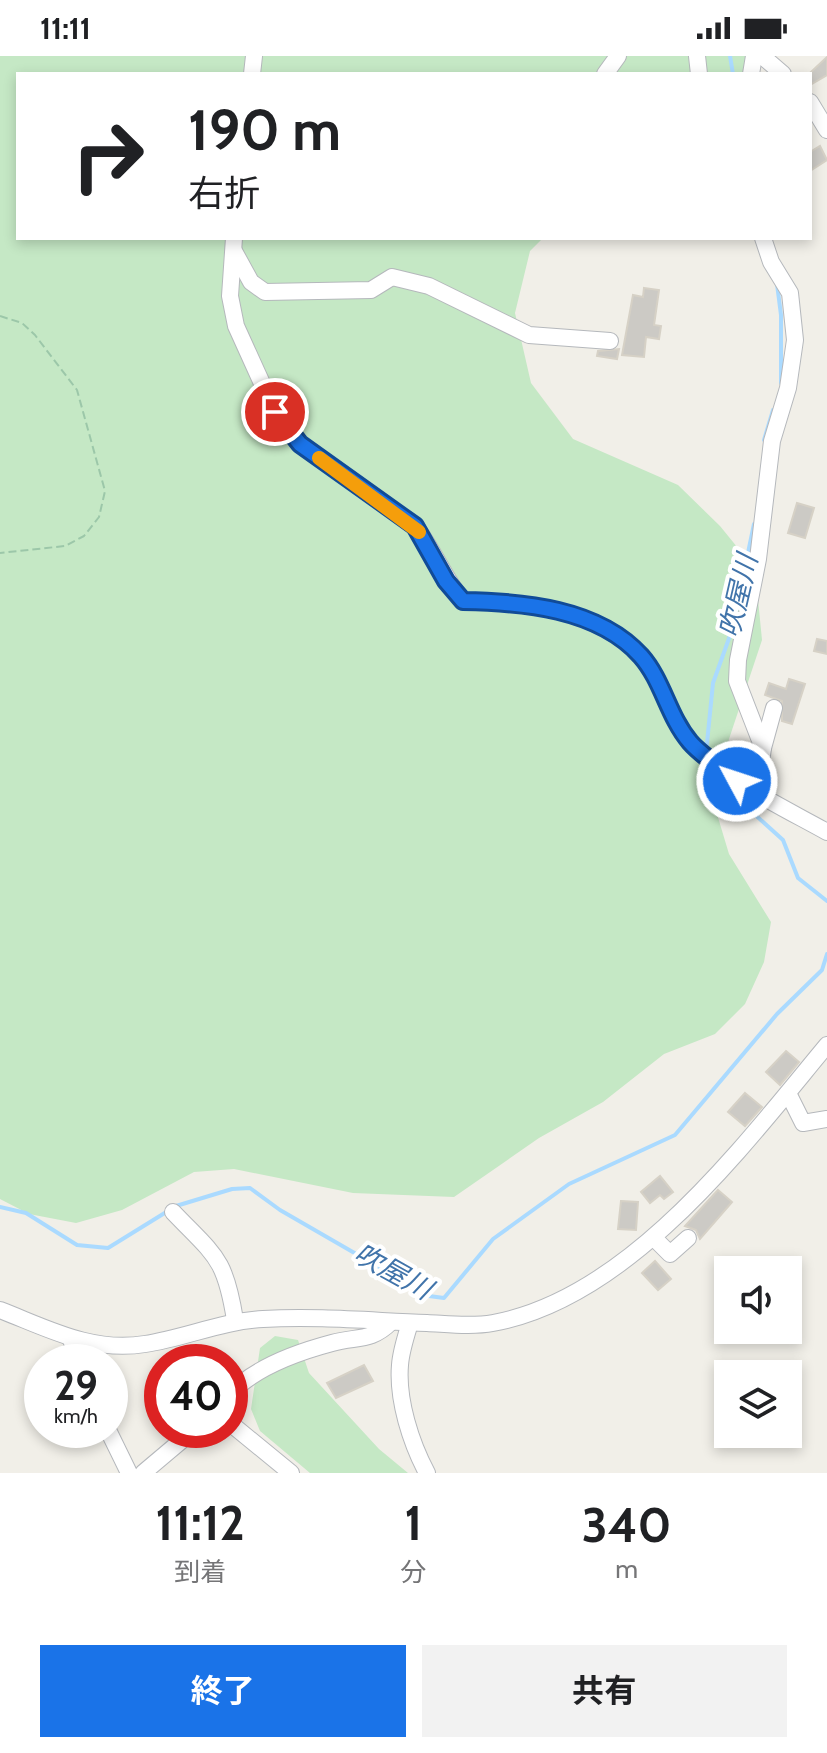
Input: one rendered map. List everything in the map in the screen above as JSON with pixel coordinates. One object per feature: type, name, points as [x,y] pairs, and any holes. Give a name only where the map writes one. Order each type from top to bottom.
[{"type":"street","points":[[762,56],[781,72]]},
{"type":"street","points":[[812,105],[827,130]]},
{"type":"street","points":[[763,748],[737,681],[738,660],[758,559],[772,441],[788,388],[795,340],[790,293],[771,262],[764,240]]},
{"type":"street","points":[[775,240],[780,262]]},
{"type":"street","points":[[233,243],[251,282],[265,292],[371,290],[392,277],[429,286],[529,335],[610,341]]},
{"type":"street","points":[[233,243],[230,296],[236,326],[275,412],[300,444],[415,526],[446,581],[463,601],[548,607],[589,622],[639,654],[656,677],[666,704],[690,742],[737,781],[827,832]]},
{"type":"street","points":[[757,792],[763,748],[774,708]]},
{"type":"street","points":[[0,1310],[71,1340],[110,1346],[144,1345],[235,1320],[492,1323],[517,1317],[590,1283],[654,1238],[788,1093],[827,1045]]},
{"type":"street","points":[[788,1093],[803,1123],[827,1119]]},
{"type":"street","points":[[173,1212],[221,1261],[229,1278],[235,1320]]},
{"type":"street","points":[[654,1238],[670,1254],[688,1238]]},
{"type":"street","points":[[248,1379],[292,1356],[333,1342],[378,1335],[391,1322]]},
{"type":"street","points":[[410,1323],[399,1366],[415,1451],[427,1473]]},
{"type":"street","points":[[71,1340],[73,1344]]},
{"type":"street","points":[[248,1438],[291,1473]]},
{"type":"street","points":[[117,1448],[129,1473]]},
{"type":"street","points":[[143,1473],[173,1448]]},
{"type":"path","points":[[0,316],[22,323],[35,335],[77,390],[105,491],[99,517],[84,536],[65,546],[0,553]]},
{"type":"green space","points":[[0,56],[760,56],[747,72],[16,72],[16,240],[541,240],[530,251],[515,313],[531,383],[573,439],[678,485],[720,526],[755,569],[762,640],[724,754],[714,804],[729,854],[771,922],[764,962],[745,1004],[715,1034],[664,1054],[603,1102],[539,1138],[454,1197],[353,1193],[234,1169],[194,1172],[122,1210],[76,1223],[29,1214],[0,1199]]},
{"type":"green space","points":[[275,1336],[298,1340],[309,1373],[379,1449],[408,1473],[310,1473],[260,1431],[251,1409],[260,1348]]},
{"type":"building","points":[[827,57],[827,75],[812,84],[811,72]]},
{"type":"building","points":[[820,146],[827,160],[812,170],[812,151]]},
{"type":"building","points":[[644,288],[659,290],[654,325],[661,326],[659,339],[646,337],[644,357],[622,355],[633,295],[643,297]]},
{"type":"building","points":[[619,349],[617,359],[597,356],[598,351]]},
{"type":"building","points":[[797,503],[814,508],[805,538],[788,533]]},
{"type":"building","points":[[817,639],[827,641],[827,654],[814,651]]},
{"type":"building","points":[[789,679],[805,684],[792,724],[782,721],[782,701],[765,695],[769,683],[786,689]]},
{"type":"building","points":[[786,1051],[799,1062],[780,1085],[766,1072]]},
{"type":"building","points":[[745,1093],[762,1107],[745,1126],[728,1112]]},
{"type":"building","points":[[660,1176],[673,1192],[664,1199],[660,1195],[650,1203],[641,1192]]},
{"type":"building","points":[[718,1190],[732,1202],[700,1239],[696,1230],[685,1226]]},
{"type":"building","points":[[621,1201],[638,1202],[636,1230],[618,1229]]},
{"type":"building","points":[[655,1261],[671,1279],[658,1290],[642,1273]]},
{"type":"building","points":[[364,1365],[373,1381],[336,1398],[327,1383]]},
{"type":"waterway","name":"吹屋川","points":[[730,56],[733,72]]},
{"type":"waterway","name":"吹屋川","points":[[777,284],[781,315],[781,383]]},
{"type":"waterway","name":"吹屋川","points":[[764,440],[773,410]]},
{"type":"waterway","name":"吹屋川","points":[[706,753],[713,683],[732,630],[754,524]]},
{"type":"waterway","name":"吹屋川","points":[[705,762],[703,773],[713,786],[752,812],[783,840],[798,878],[827,901]]},
{"type":"waterway","name":"吹屋川","points":[[0,1207],[26,1213],[77,1245],[108,1248],[176,1206],[232,1189],[250,1188],[280,1210],[429,1296],[444,1298],[493,1239],[569,1184],[675,1135],[777,1014],[822,970],[827,954]]},
{"type":"slow traffic","points":[[319,458],[380,500],[419,532]]},
{"type":"route","points":[[275,412],[300,444],[415,526],[426,540],[446,581],[463,601],[548,607],[589,622],[639,654],[656,677],[666,704],[690,742],[737,781]]}]
